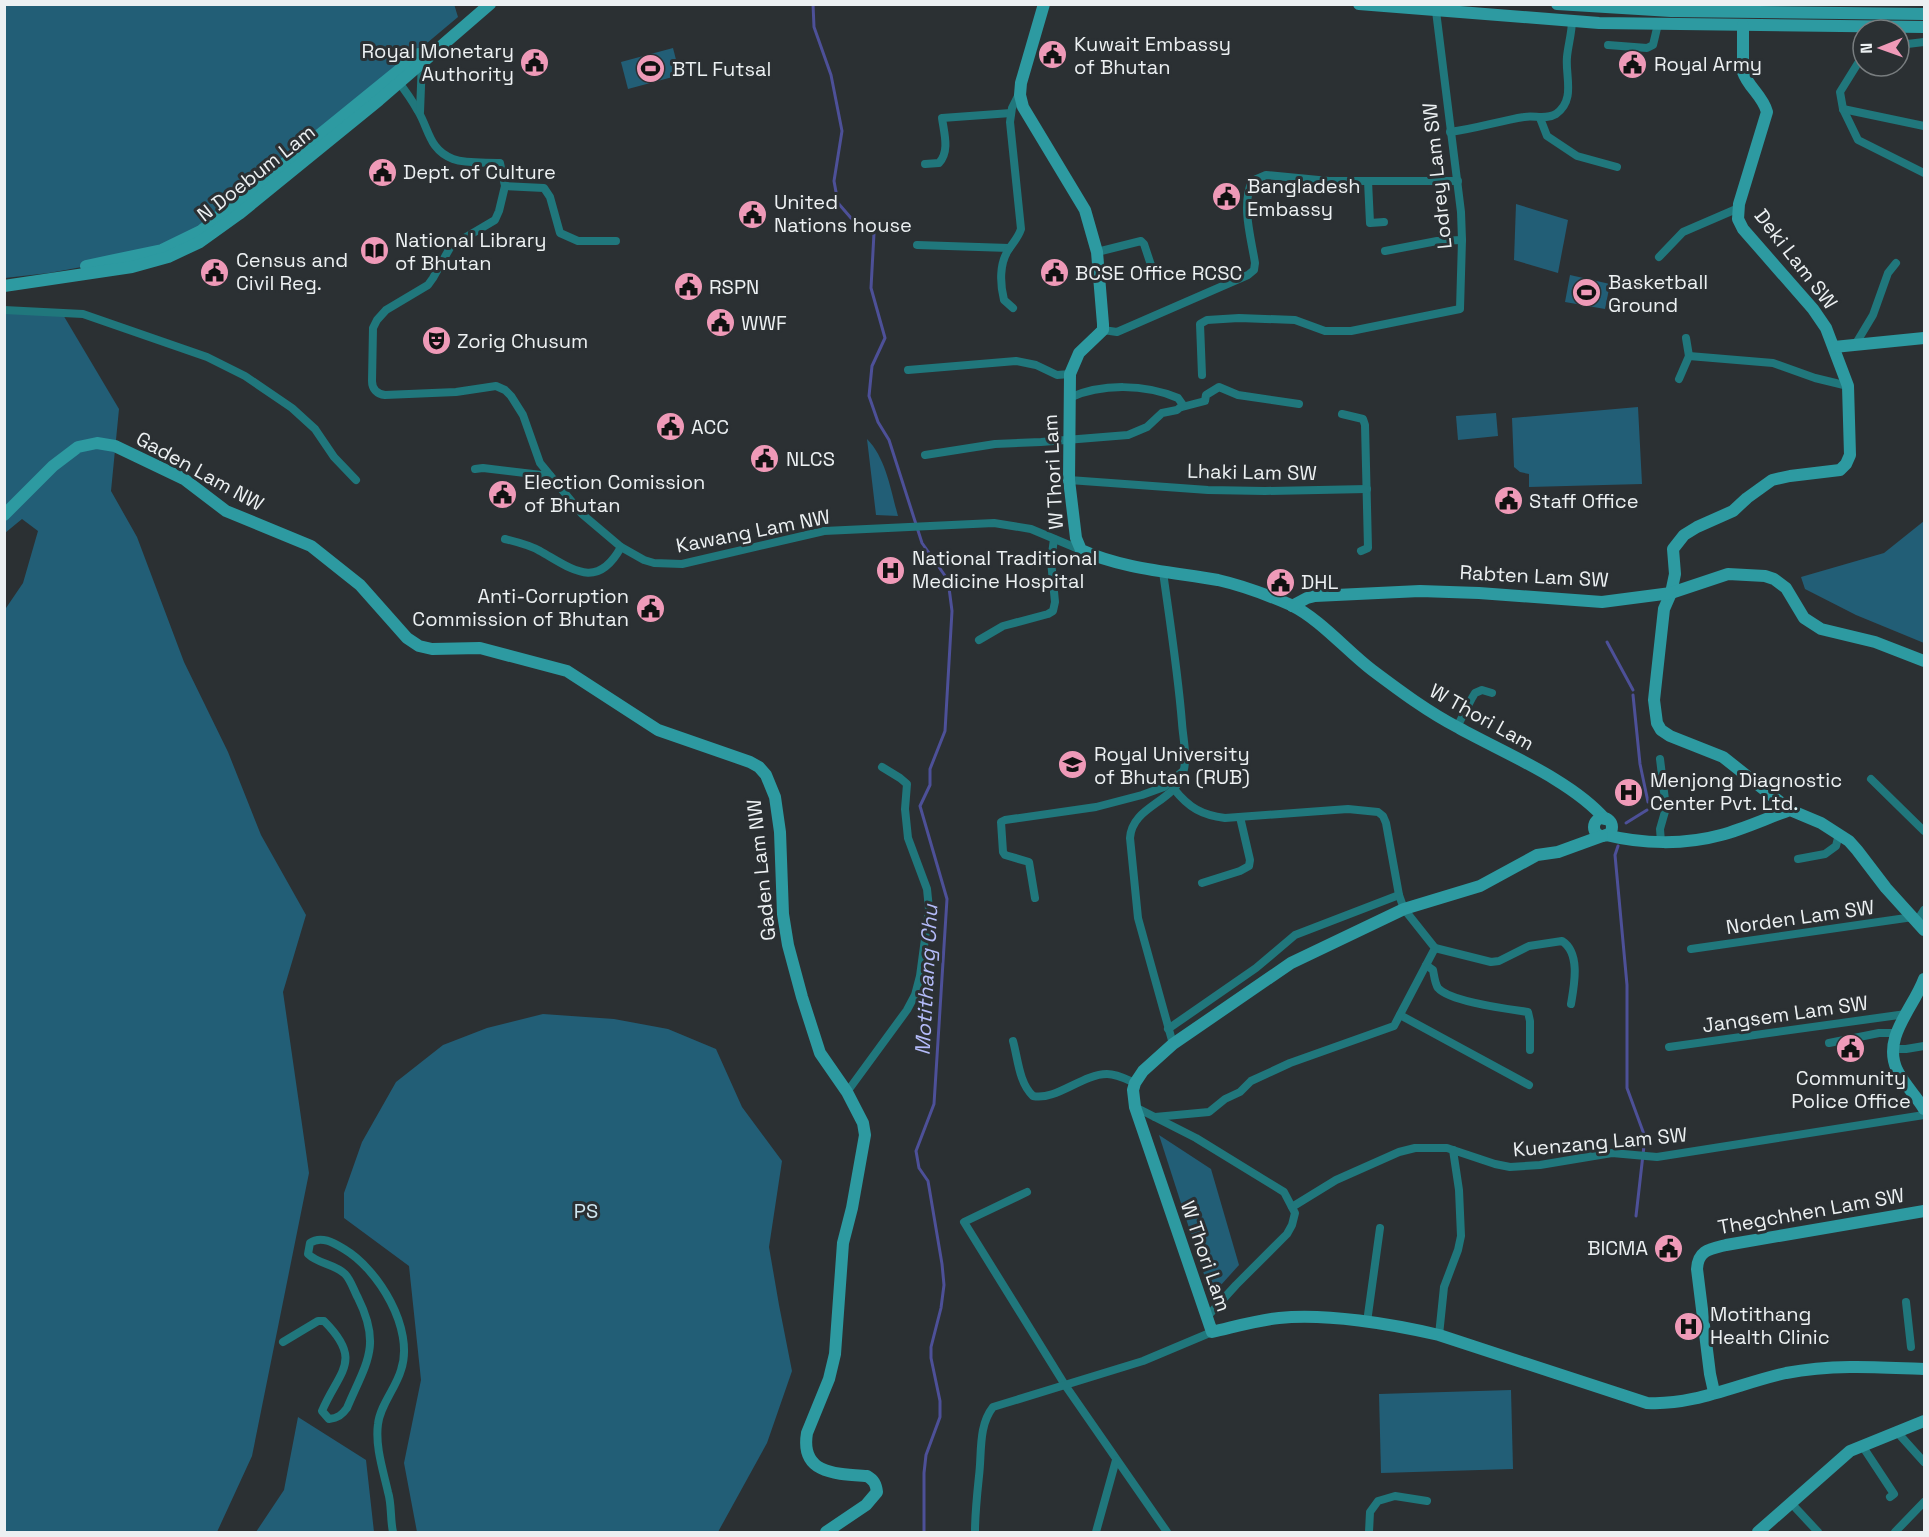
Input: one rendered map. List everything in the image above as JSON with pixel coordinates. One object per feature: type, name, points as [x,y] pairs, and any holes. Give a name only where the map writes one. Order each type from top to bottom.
[{"type":"main road","name":"N Doebum Lam","points":[[4,286],[132,267],[168,257],[200,242],[248,207],[396,80],[480,4]]},
{"type":"main road","name":"N Doebum Lam","points":[[420,58],[490,4]]},
{"type":"main road","points":[[1044,4],[1021,83],[1023,107],[1085,210],[1097,252],[1103,330]]},
{"type":"main road","points":[[1359,4],[1436,11],[1658,24],[1924,27]]},
{"type":"main road","points":[[1557,4],[1671,11],[1782,9],[1924,14]]},
{"type":"main road","name":"Deki Lam SW","points":[[1671,593],[1675,574],[1673,549],[1684,535],[1697,526],[1733,511],[1772,480],[1834,472],[1846,464],[1850,455],[1848,386],[1826,328],[1813,309],[1743,229],[1738,219],[1738,210],[1767,112],[1765,102],[1745,79],[1743,72],[1743,25]]},
{"type":"main road","name":"N Doebum Lam","points":[[4,278],[50,273],[144,255],[162,250],[201,231],[396,80]]},
{"type":"main road","name":"W Thori Lam","points":[[1103,330],[1079,352],[1070,374],[1069,480],[1076,538],[1081,550],[1095,556],[1163,572],[1225,582],[1292,606],[1334,636],[1370,669],[1415,702],[1580,796],[1602,828]]},
{"type":"main road","points":[[1834,346],[1924,338]]},
{"type":"main road","name":"Gaden Lam NW","points":[[4,515],[53,466],[78,447],[97,443],[115,446],[183,479],[226,511],[311,546],[360,585],[402,633],[419,646],[432,649],[480,648],[567,671],[658,730],[737,757],[759,767],[771,785],[779,818],[783,914],[799,987],[820,1053],[847,1092],[863,1123],[864,1142],[843,1243],[835,1354],[829,1378],[807,1433],[806,1451],[816,1467],[867,1476],[872,1479],[877,1492],[866,1505],[826,1533]]},
{"type":"main road","name":"Rabten Lam SW","points":[[1292,606],[1315,596],[1420,591],[1602,602],[1671,593],[1728,574],[1774,579],[1786,588],[1804,618],[1821,630],[1875,642],[1924,661]]},
{"type":"main road","points":[[1671,593],[1664,609],[1654,700],[1657,723],[1661,730],[1670,736],[1723,757],[1790,810],[1821,823],[1839,834],[1857,850],[1886,888],[1920,920]]},
{"type":"main road","points":[[1135,1083],[1143,1071],[1173,1044],[1291,963],[1404,909],[1480,886],[1537,855],[1577,846],[1602,828],[1641,840],[1660,842],[1720,836],[1790,810]]},
{"type":"main road","points":[[1924,979],[1896,1033],[1892,1049],[1897,1070],[1924,1109]]},
{"type":"main road","name":"W Thori Lam","points":[[1135,1083],[1133,1090],[1135,1107],[1212,1332],[1277,1318],[1367,1322],[1438,1335],[1647,1403],[1674,1403],[1784,1374],[1812,1369],[1868,1366],[1924,1370]]},
{"type":"main road","name":"Thegchhen Lam SW","points":[[1714,1392],[1697,1269],[1698,1259],[1704,1252],[1726,1245],[1924,1211]]},
{"type":"main road","points":[[1758,1533],[1850,1450],[1921,1425]]},
{"type":"street","name":"Lodrey Lam SW","points":[[1202,375],[1200,324],[1207,320],[1239,318],[1295,320],[1325,331],[1351,331],[1460,309],[1462,240],[1458,181],[1436,11]]},
{"type":"street","points":[[1450,132],[1527,116],[1540,118],[1555,115],[1562,107],[1569,91],[1567,60],[1572,20]]},
{"type":"street","points":[[1608,45],[1647,48],[1653,45],[1658,24]]},
{"type":"street","points":[[420,58],[420,113]]},
{"type":"street","points":[[1851,74],[1840,92],[1843,109],[1858,140],[1924,173]]},
{"type":"street","points":[[396,80],[420,113],[427,133],[438,149],[452,159],[500,163],[506,186],[544,188],[550,197],[560,233],[578,241],[616,241]]},
{"type":"street","points":[[1013,308],[1004,300],[1002,290],[1004,260],[1021,229],[1011,114],[1021,91]]},
{"type":"street","points":[[1843,109],[1924,126]]},
{"type":"street","points":[[925,164],[939,163],[944,157],[946,151],[942,118],[1011,114]]},
{"type":"street","points":[[1540,118],[1547,136],[1577,156],[1617,167]]},
{"type":"street","points":[[1103,330],[1117,332],[1248,275],[1254,270],[1247,208],[1248,190],[1252,180],[1266,174],[1329,181],[1458,181]]},
{"type":"street","points":[[1368,182],[1370,222],[1384,222]]},
{"type":"street","name":"Kawang Lam NW","points":[[506,186],[495,220],[450,246],[428,285],[386,310],[377,320],[373,328],[372,385],[378,392],[385,394],[456,392],[500,387],[511,396],[523,415],[540,463],[582,514],[621,547],[644,560],[672,564],[824,531],[1007,523],[1030,529],[1081,550]]},
{"type":"street","points":[[1659,257],[1683,232],[1738,210]]},
{"type":"street","points":[[1385,251],[1462,240]]},
{"type":"street","points":[[1097,252],[1141,241],[1154,274]]},
{"type":"street","points":[[917,245],[1009,248]]},
{"type":"street","points":[[1855,345],[1873,315],[1888,273],[1896,263]]},
{"type":"street","points":[[4,310],[82,314],[207,357],[245,376],[292,408],[315,429],[334,458],[356,480]]},
{"type":"street","points":[[1679,379],[1689,356],[1686,338]]},
{"type":"street","points":[[1689,356],[1773,363],[1815,378],[1848,386]]},
{"type":"street","points":[[908,370],[1016,361],[1036,365],[1057,375],[1070,374]]},
{"type":"street","points":[[925,455],[979,445],[1128,435],[1147,427],[1162,413],[1205,401],[1206,395],[1219,387],[1238,395],[1299,404]]},
{"type":"street","points":[[1069,398],[1099,389],[1148,389],[1178,398],[1182,407]]},
{"type":"street","points":[[1342,414],[1363,419],[1365,425],[1368,548],[1361,551]]},
{"type":"street","points":[[475,469],[550,476]]},
{"type":"street","name":"Lhaki Lam SW","points":[[1069,480],[1208,490],[1367,489]]},
{"type":"street","points":[[505,539],[539,550],[557,563],[576,572],[595,572],[612,562],[621,547]]},
{"type":"street","points":[[979,640],[1003,626],[1053,611],[1055,602],[1052,561],[1054,539]]},
{"type":"street","points":[[1163,572],[1180,698],[1184,771],[1174,789],[1136,819],[1131,827],[1130,838],[1138,918],[1173,1044]]},
{"type":"street","points":[[1457,727],[1475,693],[1482,690],[1492,693]]},
{"type":"street","points":[[1660,759],[1666,808],[1660,829],[1660,842]]},
{"type":"street","points":[[847,1092],[907,1010],[915,995],[928,927],[927,889],[908,837],[906,825],[907,784],[882,767]]},
{"type":"street","points":[[1035,898],[1029,862],[1008,856],[1003,852],[1001,822],[1096,807],[1142,795],[1164,787],[1184,771]]},
{"type":"street","points":[[1871,779],[1924,831]]},
{"type":"street","points":[[1174,789],[1193,809],[1225,818],[1348,809],[1378,813],[1383,816],[1386,823],[1399,895],[1404,909],[1435,948],[1491,962],[1499,961],[1529,946],[1562,941],[1568,945],[1573,958],[1574,982],[1571,1004]]},
{"type":"street","points":[[1202,883],[1249,866],[1250,861],[1240,817]]},
{"type":"street","points":[[1798,859],[1825,854],[1836,846],[1839,834]]},
{"type":"street","points":[[1167,1029],[1256,968],[1295,935],[1399,895]]},
{"type":"street","name":"Norden Lam SW","points":[[1691,949],[1920,920]]},
{"type":"street","points":[[1155,1117],[1209,1112],[1214,1106],[1240,1092],[1251,1081],[1290,1063],[1394,1026],[1435,948]]},
{"type":"street","points":[[1426,965],[1433,970],[1437,987],[1451,997],[1498,1008],[1528,1012],[1530,1050]]},
{"type":"street","name":"Jangsem Lam SW","points":[[1669,1047],[1906,1014]]},
{"type":"street","points":[[1400,1015],[1529,1085]]},
{"type":"street","points":[[1829,1043],[1879,1033],[1896,1033]]},
{"type":"street","points":[[1013,1041],[1023,1082],[1033,1096],[1044,1096],[1103,1074],[1114,1075],[1135,1083]]},
{"type":"street","points":[[1892,1049],[1906,1050],[1924,1046]]},
{"type":"street","points":[[1135,1107],[1196,1138],[1284,1192],[1295,1213],[1287,1234],[1206,1318]]},
{"type":"street","name":"Kuenzang Lam SW","points":[[1292,1207],[1336,1180],[1399,1152],[1414,1148],[1447,1148],[1495,1164],[1516,1167],[1612,1153],[1656,1157],[1924,1115]]},
{"type":"street","points":[[1438,1335],[1444,1287],[1461,1236],[1461,1211],[1453,1150]]},
{"type":"street","points":[[1027,1192],[964,1222],[1065,1385],[1167,1533]]},
{"type":"street","points":[[1367,1322],[1380,1228]]},
{"type":"street","points":[[283,1342],[318,1321],[324,1322],[342,1342],[345,1351],[345,1366],[322,1411],[329,1419],[337,1418],[347,1408],[369,1357],[368,1318],[344,1274],[308,1254],[310,1243],[320,1240],[329,1241],[346,1250],[372,1272],[381,1285],[392,1305],[403,1342],[403,1366],[378,1424],[380,1456],[389,1493],[393,1533]]},
{"type":"street","points":[[1906,1302],[1911,1347]]},
{"type":"street","points":[[975,1533],[983,1430],[993,1407],[1143,1361],[1212,1332]]},
{"type":"street","points":[[1897,1432],[1924,1462]]},
{"type":"street","points":[[1863,1447],[1894,1494],[1890,1497]]},
{"type":"street","points":[[1096,1533],[1116,1460]]},
{"type":"street","points":[[1369,1533],[1370,1512],[1377,1501],[1395,1496],[1427,1501]]},
{"type":"street","points":[[1895,1533],[1924,1502]]},
{"type":"street","points":[[1791,1503],[1818,1533]]},
{"type":"green space","points":[[454,4],[458,17],[209,226],[153,254],[49,273],[5,278],[4,5]]},
{"type":"green space","name":"BTL Futsal","points":[[673,48],[680,75],[628,89],[621,62]]},
{"type":"green space","points":[[1516,204],[1568,220],[1558,273],[1514,260]]},
{"type":"green space","name":"Basketball Ground","points":[[1570,275],[1610,284],[1605,309],[1565,302]]},
{"type":"green space","points":[[5,308],[62,313],[119,409],[111,491],[137,537],[184,662],[228,752],[261,835],[306,915],[283,992],[309,1173],[252,1456],[217,1532],[5,1532],[4,611],[23,583],[38,531],[22,519],[5,533]]},
{"type":"green space","points":[[1638,407],[1642,484],[1529,487],[1529,474],[1520,472],[1514,467],[1512,418]]},
{"type":"green space","points":[[1496,413],[1498,436],[1458,440],[1456,416]]},
{"type":"green space","points":[[867,439],[883,465],[898,516],[876,515]]},
{"type":"green space","points":[[1924,521],[1924,643],[1856,615],[1805,589],[1801,577],[1884,553]]},
{"type":"green space","name":"PS","points":[[543,1014],[614,1019],[668,1029],[716,1049],[742,1107],[782,1161],[769,1247],[792,1371],[767,1443],[718,1532],[417,1532],[404,1463],[421,1380],[409,1266],[344,1218],[344,1193],[362,1142],[396,1082],[443,1045],[487,1028]]},
{"type":"green space","points":[[1159,1135],[1211,1169],[1239,1265],[1211,1296]]},
{"type":"green space","points":[[1511,1390],[1513,1469],[1381,1473],[1379,1394]]},
{"type":"green space","points":[[298,1417],[366,1460],[374,1532],[256,1532],[284,1490]]},
{"type":"waterway","name":"Motithang Chu","points":[[813,4],[814,27],[831,75],[842,131],[834,181],[838,203],[851,218],[874,233],[871,288],[885,338],[872,366],[869,396],[878,422],[889,440],[922,543],[948,580],[952,611],[945,731],[930,769],[930,785],[920,806],[947,899],[934,1104],[916,1151],[919,1168],[928,1181],[944,1285],[931,1347],[931,1358],[940,1401],[940,1417],[926,1455],[924,1532]]},
{"type":"waterway","points":[[1607,642],[1633,690]]},
{"type":"waterway","points":[[1633,695],[1640,764],[1648,802]]},
{"type":"waterway","points":[[1626,823],[1647,810]]},
{"type":"waterway","points":[[1618,846],[1615,855],[1627,985],[1627,1088],[1645,1137],[1636,1216]]},
{"type":"place","name":"Kuwait Embassy of Bhutan","points":[[1053,55]]},
{"type":"place","name":"Royal Monetary Authority","points":[[535,62]]},
{"type":"place","name":"Royal Army","points":[[1633,64]]},
{"type":"place","name":"BTL Futsal","points":[[651,69]]},
{"type":"place","name":"Dept. of Culture","points":[[382,172]]},
{"type":"place","name":"Bangladesh Embassy","points":[[1226,197]]},
{"type":"place","name":"United Nations house","points":[[753,214]]},
{"type":"place","name":"National Library of Bhutan","points":[[374,251]]},
{"type":"place","name":"Census and Civil Reg.","points":[[215,272]]},
{"type":"place","name":"BCSE Office RCSC","points":[[1054,273]]},
{"type":"place","name":"RSPN","points":[[688,287]]},
{"type":"place","name":"Basketball Ground","points":[[1587,293]]},
{"type":"place","name":"WWF","points":[[720,323]]},
{"type":"place","name":"Zorig Chusum","points":[[436,341]]},
{"type":"place","name":"ACC","points":[[670,427]]},
{"type":"place","name":"NLCS","points":[[765,459]]},
{"type":"place","name":"Election Comission of Bhutan","points":[[503,494]]},
{"type":"place","name":"Staff Office","points":[[1508,501]]},
{"type":"place","name":"National Traditional Medicine Hospital","points":[[891,570]]},
{"type":"place","name":"DHL","points":[[1280,582]]},
{"type":"place","name":"Anti-Corruption Commission of Bhutan","points":[[650,608]]},
{"type":"place","name":"Royal University of Bhutan (RUB)","points":[[1073,765]]},
{"type":"place","name":"Menjong Diagnostic Center Pvt. Ltd.","points":[[1629,792]]},
{"type":"place","name":"Community Police Office","points":[[1851,1048]]},
{"type":"place","name":"BICMA","points":[[1669,1248]]},
{"type":"place","name":"Motithang Health Clinic","points":[[1689,1326]]}]
